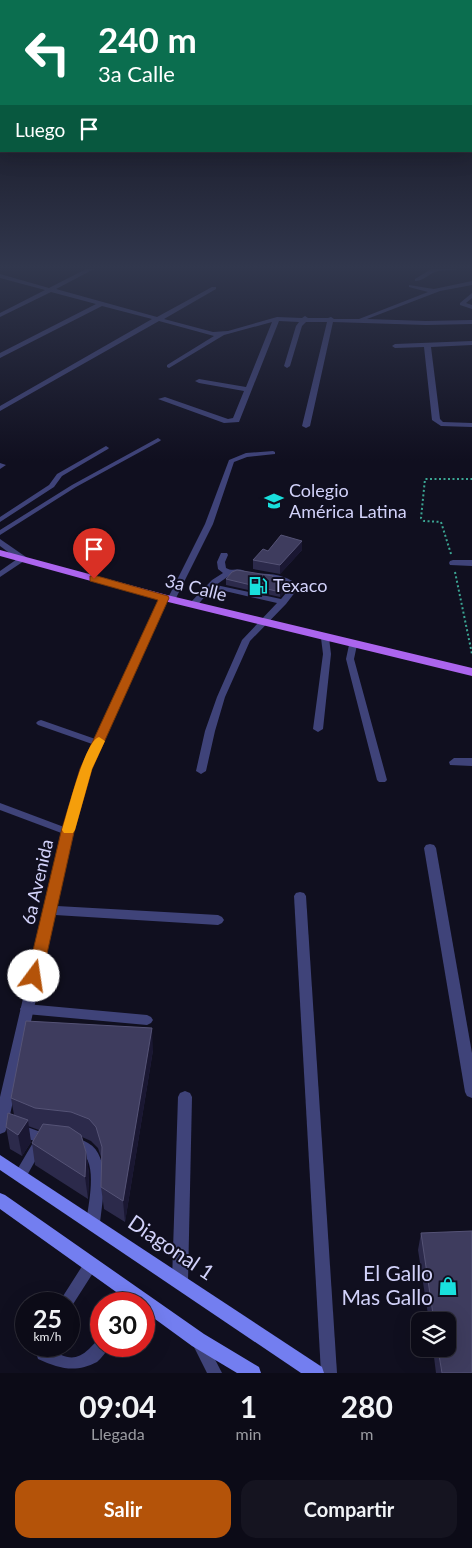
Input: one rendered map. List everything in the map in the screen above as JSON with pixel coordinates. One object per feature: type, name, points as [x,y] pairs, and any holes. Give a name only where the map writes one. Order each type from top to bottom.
[{"type":"main road","name":"3a Calle","points":[[0,553],[168,599],[353,645],[472,672]]},
{"type":"main road","name":"Diagonal 1","points":[[0,1162],[316,1373]]},
{"type":"main road","points":[[0,1200],[125,1292]]},
{"type":"main road","points":[[155,1313],[253,1373]]},
{"type":"street","points":[[0,356],[45,333]]},
{"type":"street","points":[[0,409],[133,333]]},
{"type":"street","points":[[210,333],[223,334]]},
{"type":"street","points":[[169,366],[226,333]]},
{"type":"street","points":[[162,399],[231,421],[237,418],[271,333]]},
{"type":"street","points":[[287,366],[297,333]]},
{"type":"street","points":[[306,426],[328,333]]},
{"type":"street","points":[[395,346],[472,343]]},
{"type":"street","points":[[427,345],[436,420],[441,424],[472,424]]},
{"type":"street","points":[[199,381],[248,390]]},
{"type":"street","points":[[0,542],[23,559]]},
{"type":"street","points":[[453,563],[472,563]]},
{"type":"street","name":"6a Avenida","points":[[1,1126],[26,1009],[68,832],[86,769],[168,599]]},
{"type":"street","points":[[454,762],[472,762]]},
{"type":"street","points":[[430,848],[472,1092]]},
{"type":"street","points":[[300,896],[329,1373]]},
{"type":"street","points":[[50,910],[218,920]]},
{"type":"street","points":[[180,1281],[185,1097]]},
{"type":"lane","points":[[0,533],[74,486],[158,440]]},
{"type":"lane","points":[[0,520],[52,486],[59,475],[106,448]]},
{"type":"lane","points":[[168,599],[209,524],[231,461],[246,455],[273,453]]},
{"type":"lane","points":[[224,555],[221,562],[222,569],[228,574]]},
{"type":"lane","points":[[0,575],[23,559]]},
{"type":"lane","points":[[193,605],[220,577],[238,572],[247,573]]},
{"type":"lane","points":[[201,771],[210,731],[221,697],[246,640],[284,602],[295,587],[293,583],[257,575]]},
{"type":"lane","points":[[212,586],[284,602]]},
{"type":"lane","points":[[318,729],[327,654],[325,638]]},
{"type":"lane","points":[[353,645],[350,659],[382,780]]},
{"type":"lane","points":[[41,723],[98,743]]},
{"type":"lane","points":[[0,806],[68,832]]},
{"type":"lane","points":[[26,1009],[147,1020]]},
{"type":"lane","points":[[1,1126],[51,1139],[84,1145],[94,1155],[97,1166],[94,1224]]},
{"type":"lane","points":[[20,1175],[51,1139]]},
{"type":"lane","points":[[73,1292],[91,1265]]},
{"type":"lane","points":[[198,1340],[215,1373]]},
{"type":"lane","points":[[50,1357],[68,1366],[78,1367],[89,1362],[93,1357]]},
{"type":"path","points":[[472,479],[425,479],[421,518],[424,521],[441,522],[453,563],[472,654]]},
{"type":"building","points":[[281,535],[302,541],[280,565],[253,560],[263,549],[268,551]]},
{"type":"building","points":[[237,570],[273,576],[272,578],[289,582],[280,592],[226,579],[232,572]]},
{"type":"building","points":[[26,1021],[152,1028],[123,1201],[101,1187],[102,1147],[96,1127],[89,1119],[71,1112],[35,1108],[11,1098]]},
{"type":"building","points":[[8,1113],[28,1120],[18,1135],[6,1127]]},
{"type":"building","points":[[43,1124],[69,1127],[81,1135],[86,1152],[85,1177],[32,1143]]},
{"type":"building","name":"El Gallo Mas Gallo","points":[[472,1231],[472,1373],[442,1373],[439,1357],[456,1357],[456,1312],[433,1312],[421,1233]]},
{"type":"slow traffic","points":[[68,830],[86,769],[99,741]]},
{"type":"place","name":"Colegio América Latina","points":[[274,501]]},
{"type":"place","name":"Texaco","points":[[258,586]]},
{"type":"place","name":"El Gallo Mas Gallo","points":[[448,1286]]},
{"type":"route","points":[[34,976],[68,832],[86,769],[164,598],[94,579]]}]
